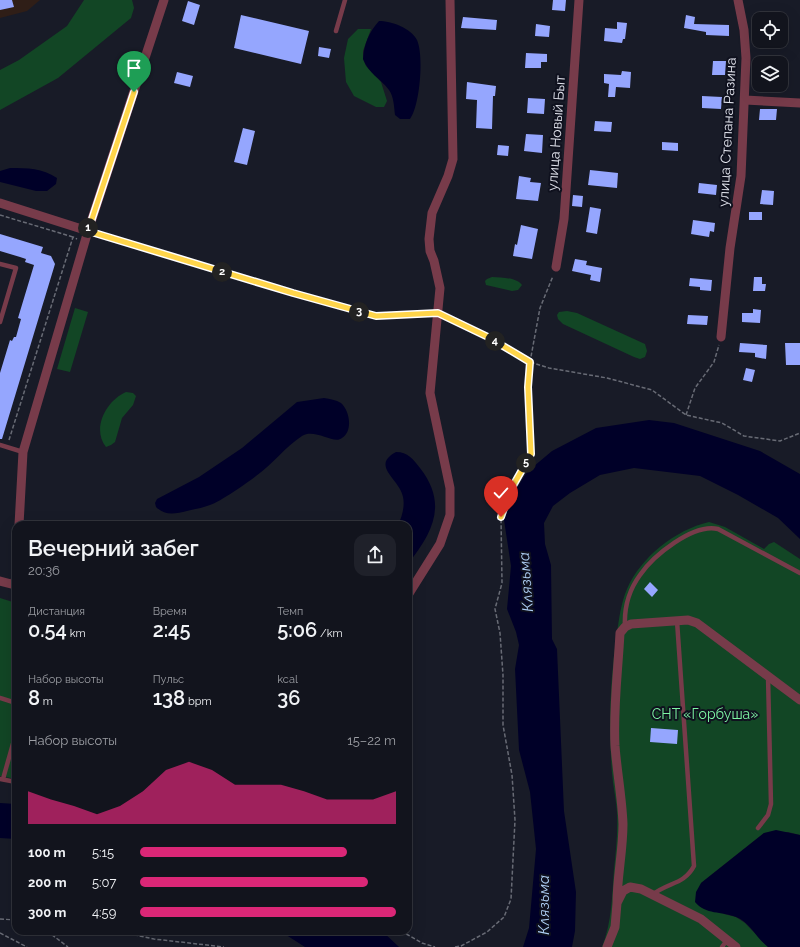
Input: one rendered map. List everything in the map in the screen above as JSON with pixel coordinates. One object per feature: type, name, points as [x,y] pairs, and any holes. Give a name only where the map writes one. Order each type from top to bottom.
[{"type":"street","points":[[19,521],[23,452],[84,241],[164,0]]},
{"type":"street","points":[[412,589],[440,544],[450,515],[450,488],[430,393],[440,288],[434,261],[430,251],[429,228],[432,213],[448,176],[453,159],[450,0]]},
{"type":"street","name":"улица Новый Быт","points":[[556,267],[564,211],[579,0]]},
{"type":"street","name":"улица Степана Разина","points":[[721,337],[730,248],[741,176],[746,58],[744,30],[738,0]]},
{"type":"street","points":[[744,100],[800,103]]},
{"type":"street","points":[[0,203],[88,231]]},
{"type":"street","points":[[0,581],[12,584]]},
{"type":"street","points":[[607,947],[615,927],[617,882],[623,827],[615,747],[615,716],[620,633],[625,627],[631,624],[688,620],[697,623],[800,700]]},
{"type":"street","points":[[617,903],[623,891],[630,887],[641,888],[701,919],[725,944],[736,947]]},
{"type":"lane","points":[[336,30],[345,0]]},
{"type":"lane","points":[[88,231],[293,293],[376,316],[438,313]]},
{"type":"lane","points":[[0,264],[16,268],[0,322]]},
{"type":"lane","points":[[0,445],[23,452]]},
{"type":"lane","points":[[625,627],[626,604],[640,574],[667,548],[691,533],[707,528],[718,529],[800,573]]},
{"type":"lane","points":[[652,894],[660,888],[680,881],[689,874],[694,866],[677,621]]},
{"type":"lane","points":[[758,828],[768,815],[770,804],[768,676]]},
{"type":"lane","points":[[0,698],[12,702]]},
{"type":"lane","points":[[12,745],[1,779],[12,781]]},
{"type":"path","points":[[0,215],[84,241]]},
{"type":"path","points":[[7,448],[74,237]]},
{"type":"path","points":[[455,947],[461,946],[487,932],[504,917],[511,899],[515,820],[512,775],[503,726],[503,675],[500,633],[494,609],[502,583],[501,517],[510,491],[531,454],[528,387],[530,362],[540,308],[556,267]]},
{"type":"path","points":[[438,313],[488,337],[530,362],[550,368],[607,378],[652,390],[686,415],[722,423],[744,436],[780,441],[800,433]]},
{"type":"path","points":[[686,415],[696,388],[714,362],[721,337]]},
{"type":"path","points":[[0,919],[12,920]]},
{"type":"path","points":[[0,933],[27,947]]},
{"type":"path","points":[[52,935],[68,947]]},
{"type":"path","points":[[139,935],[154,939],[224,947]]},
{"type":"path","points":[[408,935],[422,943],[435,947]]},
{"type":"shaded area","points":[[0,0],[40,0],[27,11],[0,18]]},
{"type":"green space","points":[[84,0],[132,0],[134,8],[131,18],[58,78],[0,110],[0,70],[19,60],[67,26]]},
{"type":"green space","points":[[358,29],[371,29],[363,51],[363,59],[366,66],[381,82],[387,101],[384,107],[376,107],[354,96],[346,82],[344,58],[348,39]]},
{"type":"green space","points":[[492,277],[512,279],[522,285],[518,290],[512,291],[486,285],[485,281]]},
{"type":"green space","points":[[75,308],[88,312],[70,372],[57,369]]},
{"type":"green space","points":[[567,311],[577,313],[645,344],[647,351],[645,357],[640,359],[634,357],[563,324],[558,319],[557,315],[559,312]]},
{"type":"green space","points":[[126,392],[133,393],[136,396],[133,405],[122,418],[115,442],[106,447],[100,432],[103,415],[113,401]]},
{"type":"green space","name":"СНТ «Горбуша»","points":[[709,522],[725,527],[764,549],[769,544],[774,542],[800,559],[800,835],[788,832],[764,833],[701,883],[724,914],[736,917],[745,923],[768,947],[602,947],[610,918],[617,841],[617,812],[611,755],[610,703],[613,668],[622,605],[625,594],[633,577],[660,546],[684,531]]},
{"type":"green space","points":[[0,598],[12,602],[12,778],[0,776]]},
{"type":"water","points":[[379,21],[389,22],[406,29],[417,40],[420,57],[420,80],[416,103],[410,119],[400,119],[395,115],[394,102],[391,93],[386,86],[371,72],[363,59],[368,38],[372,29]]},
{"type":"water","points":[[10,168],[40,170],[46,172],[57,178],[56,184],[47,191],[36,191],[0,182],[0,171]]},
{"type":"water","points":[[324,398],[341,403],[348,416],[348,431],[339,440],[307,434],[290,445],[252,479],[214,503],[183,512],[170,514],[159,510],[156,507],[155,503],[157,499],[199,477],[242,448],[297,402]]},
{"type":"water","name":"Клязьма","points":[[649,420],[674,423],[760,451],[800,474],[800,539],[778,518],[738,495],[700,476],[634,468],[600,475],[570,493],[553,506],[544,523],[545,544],[551,565],[552,639],[557,649],[564,811],[576,892],[575,931],[572,947],[523,947],[529,928],[536,849],[530,792],[519,750],[515,669],[519,645],[516,632],[507,609],[511,566],[504,520],[513,494],[527,472],[552,451],[596,428]]},
{"type":"water","points":[[396,452],[400,452],[412,459],[429,481],[433,494],[435,506],[434,518],[424,541],[412,559],[412,521],[400,521],[404,504],[403,497],[401,490],[386,468],[386,462],[389,457]]},
{"type":"water","points":[[0,803],[12,804],[12,839],[0,838]]},
{"type":"water","points":[[776,830],[800,835],[800,947],[768,947],[741,919],[730,915],[709,911],[699,906],[695,902],[696,892],[701,883],[764,833]]},
{"type":"water","points":[[286,935],[386,935],[399,947],[305,947]]},
{"type":"building","points":[[0,0],[12,0],[14,7],[0,10]]},
{"type":"building","points":[[553,0],[566,0],[565,11],[552,10]]},
{"type":"building","points":[[188,1],[200,5],[194,25],[182,21]]},
{"type":"building","points":[[241,15],[309,31],[301,64],[234,48]]},
{"type":"building","points":[[686,15],[695,17],[694,24],[729,25],[729,36],[706,35],[706,32],[684,28]]},
{"type":"building","points":[[463,17],[497,20],[496,30],[461,28]]},
{"type":"building","points":[[617,22],[627,23],[625,39],[623,39],[622,43],[604,41],[605,28],[617,29]]},
{"type":"building","points":[[536,24],[550,26],[549,37],[535,36]]},
{"type":"building","points":[[319,47],[331,49],[329,58],[318,56]]},
{"type":"building","points":[[526,53],[547,54],[547,62],[541,62],[541,68],[525,68]]},
{"type":"building","points":[[713,61],[726,61],[725,75],[712,75]]},
{"type":"building","points":[[622,71],[631,72],[630,88],[616,87],[615,97],[608,97],[609,84],[604,83],[604,74],[621,75]]},
{"type":"building","points":[[177,72],[193,76],[190,87],[174,83]]},
{"type":"building","points":[[467,82],[496,86],[495,96],[493,96],[492,129],[476,128],[477,100],[466,99]]},
{"type":"building","points":[[702,96],[722,97],[721,109],[702,108]]},
{"type":"building","points":[[528,98],[545,99],[544,114],[527,113]]},
{"type":"building","points":[[760,109],[777,109],[776,120],[759,120]]},
{"type":"building","points":[[595,121],[612,122],[611,132],[594,131]]},
{"type":"building","points":[[243,128],[255,131],[247,165],[234,162]]},
{"type":"building","points":[[526,134],[543,135],[542,153],[524,151]]},
{"type":"building","points":[[662,142],[678,143],[678,151],[662,150]]},
{"type":"building","points":[[498,145],[509,146],[508,156],[497,155]]},
{"type":"building","points":[[590,170],[618,173],[617,188],[588,185]]},
{"type":"building","points":[[519,176],[531,178],[530,182],[541,183],[538,201],[516,199]]},
{"type":"building","points":[[699,183],[717,185],[716,195],[698,193]]},
{"type":"building","points":[[762,190],[774,191],[773,205],[760,204]]},
{"type":"building","points":[[573,195],[583,196],[582,207],[572,206]]},
{"type":"building","points":[[590,207],[601,209],[597,234],[586,232]]},
{"type":"building","points":[[749,212],[762,212],[762,220],[749,220]]},
{"type":"building","points":[[693,220],[715,223],[714,232],[710,231],[709,237],[691,234]]},
{"type":"building","points":[[521,225],[538,229],[532,259],[513,256]]},
{"type":"building","points":[[0,234],[43,247],[41,253],[51,256],[55,264],[2,439],[0,439],[0,373],[10,340],[12,341],[14,337],[16,337],[21,319],[18,318],[34,265],[25,262],[26,259],[0,251]]},
{"type":"building","points":[[575,259],[587,261],[586,265],[602,268],[600,282],[590,280],[591,275],[572,271]]},
{"type":"building","points":[[754,277],[762,277],[762,284],[766,284],[765,291],[753,291]]},
{"type":"building","points":[[690,278],[712,280],[711,291],[700,290],[700,287],[689,286]]},
{"type":"building","points":[[753,309],[761,310],[760,323],[742,322],[742,313],[753,313]]},
{"type":"building","points":[[688,315],[708,316],[707,325],[687,324]]},
{"type":"building","points":[[740,343],[767,345],[766,359],[755,357],[755,353],[739,352]]},
{"type":"building","points":[[785,343],[800,343],[800,365],[786,365]]},
{"type":"building","points":[[746,368],[755,370],[752,382],[743,380]]},
{"type":"building","points":[[650,582],[658,590],[652,597],[644,589]]},
{"type":"building","points":[[651,728],[678,730],[677,744],[650,742]]},
{"type":"route","points":[[134,92],[88,231],[293,293],[376,316],[438,313],[488,337],[530,362],[528,387],[531,454],[510,491],[501,517]]}]
